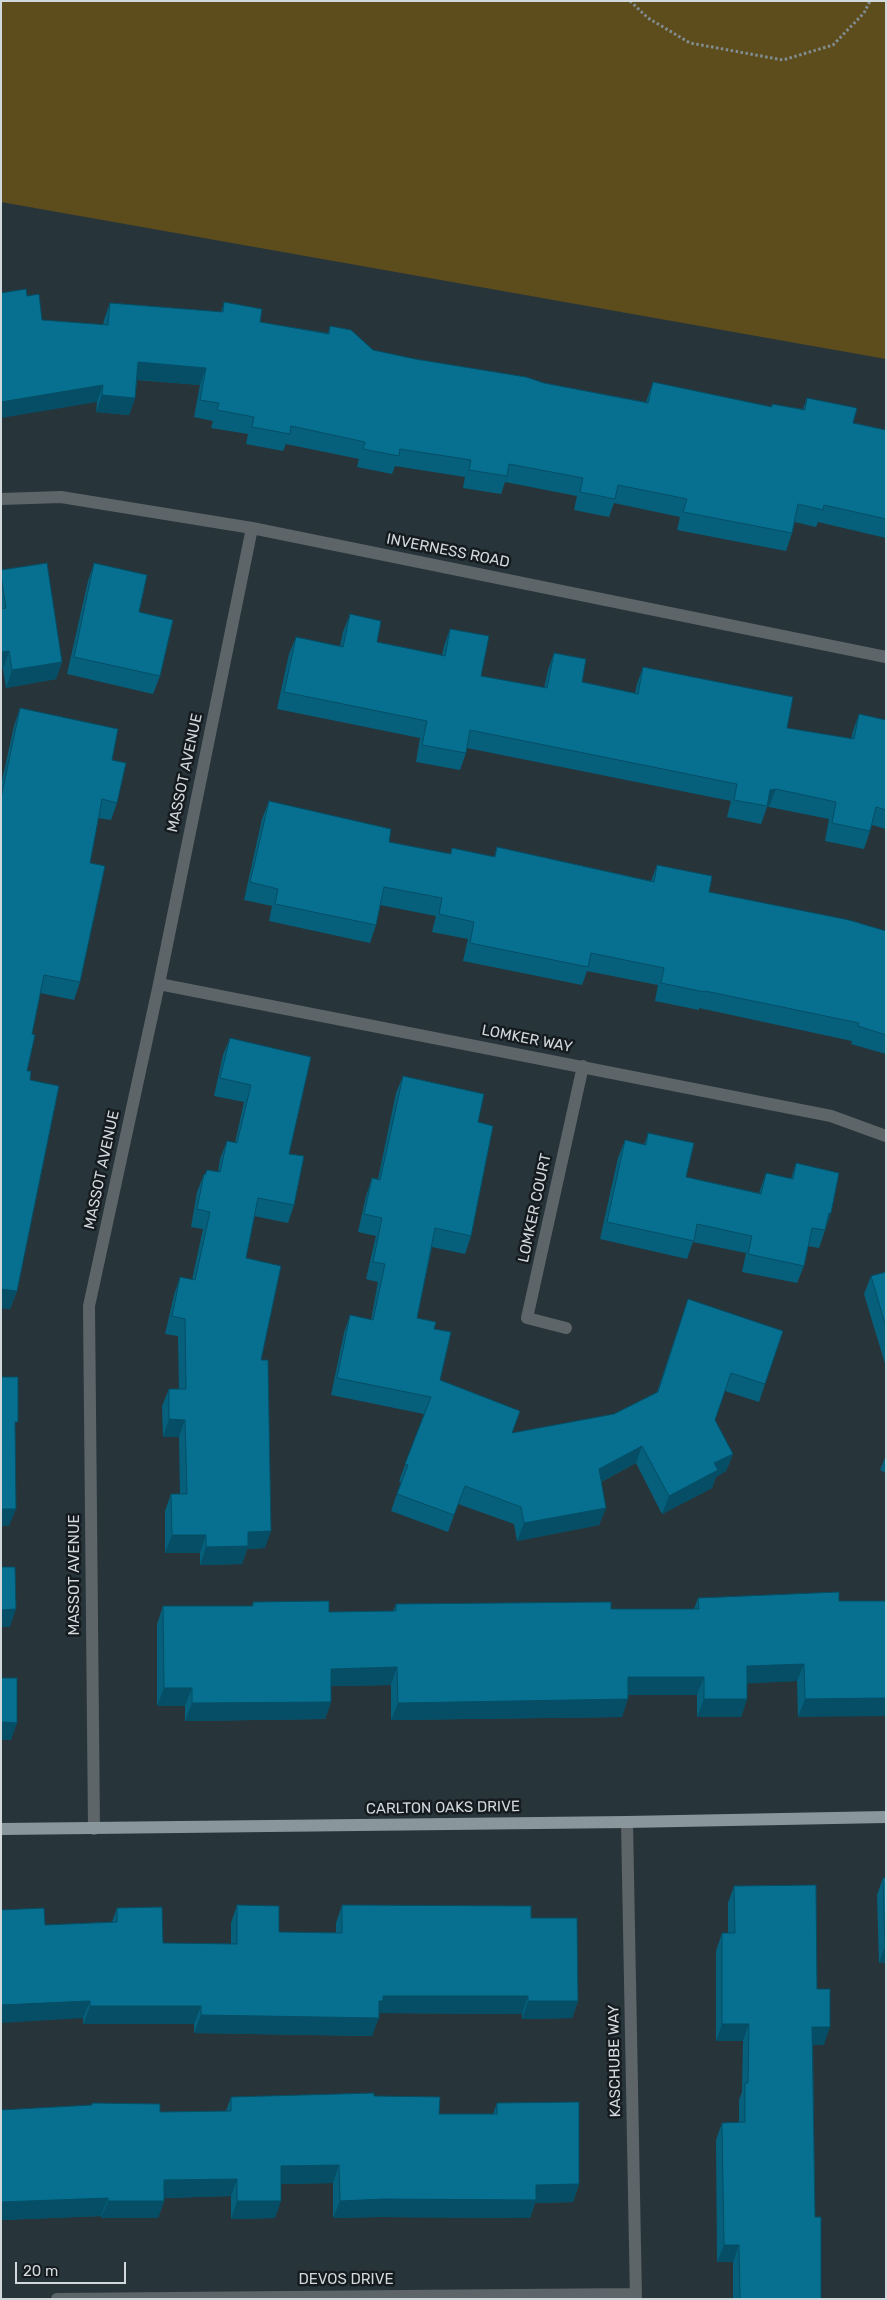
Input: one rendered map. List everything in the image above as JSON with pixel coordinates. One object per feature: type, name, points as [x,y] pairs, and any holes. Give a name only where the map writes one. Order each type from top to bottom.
[{"type":"main road","name":"CARLTON OAKS DRIVE","points":[[1,1829],[886,1817]]},
{"type":"street","name":"INVERNESS ROAD","points":[[1,499],[61,497],[252,528],[886,657]]},
{"type":"street","name":"MASSOT AVENUE","points":[[94,1829],[89,1306],[159,984],[252,528]]},
{"type":"street","name":"LOMKER WAY","points":[[159,984],[831,1116],[886,1136]]},
{"type":"street","name":"LOMKER COURT","points":[[566,1328],[528,1318],[583,1066]]},
{"type":"street","name":"KASCHUBE WAY","points":[[627,1822],[636,2296]]},
{"type":"street","name":"DEVOS DRIVE","points":[[57,2299],[636,2296]]},
{"type":"path","points":[[630,1],[648,18],[690,43],[783,60],[832,45],[864,13],[870,1]]},
{"type":"shaded area","points":[[1,1],[886,1],[886,359],[1,202]]},
{"type":"building","points":[[26,289],[27,296],[39,294],[42,320],[108,325],[110,303],[223,312],[224,302],[262,309],[260,322],[329,334],[330,326],[351,330],[373,350],[415,359],[526,377],[544,383],[648,403],[653,382],[772,407],[772,404],[805,410],[807,398],[857,408],[853,423],[886,430],[886,519],[824,505],[823,510],[798,504],[792,533],[683,512],[687,499],[618,485],[615,499],[580,492],[583,478],[509,464],[507,476],[469,470],[471,460],[400,449],[399,456],[363,449],[365,442],[291,426],[290,434],[252,427],[254,417],[217,410],[219,403],[200,400],[206,368],[138,362],[135,398],[102,395],[103,385],[1,402],[1,293]]},
{"type":"building","points":[[47,563],[62,662],[12,670],[9,651],[1,652],[1,609],[6,608],[1,570]]},
{"type":"building","points":[[94,563],[147,575],[139,612],[173,620],[160,676],[74,657]]},
{"type":"building","points":[[350,614],[381,621],[377,642],[445,656],[450,629],[489,636],[481,676],[547,688],[554,653],[586,659],[582,682],[638,694],[643,667],[793,697],[787,728],[854,739],[859,714],[886,720],[886,810],[876,807],[870,831],[832,823],[836,802],[776,789],[770,790],[767,806],[734,800],[737,784],[470,730],[466,753],[422,745],[427,721],[284,692],[296,637],[343,647]]},
{"type":"building","points":[[20,708],[118,729],[112,760],[126,763],[117,803],[102,799],[90,863],[105,866],[80,982],[44,975],[32,1034],[35,1035],[27,1071],[31,1071],[30,1080],[59,1086],[17,1291],[1,1289],[1,798]]},
{"type":"building","points":[[269,801],[391,829],[389,842],[451,854],[452,848],[495,857],[497,847],[654,882],[657,865],[712,876],[709,892],[849,920],[886,931],[886,1035],[858,1026],[859,1023],[661,983],[664,968],[591,953],[588,967],[470,943],[474,922],[439,914],[442,898],[384,887],[376,925],[275,904],[278,889],[250,882]]},
{"type":"building","points":[[230,1038],[311,1057],[289,1154],[304,1156],[294,1205],[258,1198],[246,1258],[281,1266],[261,1360],[268,1360],[271,1531],[248,1532],[248,1546],[206,1547],[206,1535],[172,1535],[171,1494],[187,1494],[185,1420],[169,1419],[169,1389],[186,1389],[185,1319],[172,1316],[180,1277],[195,1280],[210,1212],[197,1209],[204,1174],[207,1170],[220,1172],[227,1141],[237,1143],[251,1085],[220,1078]]},
{"type":"building","points":[[403,1076],[484,1094],[478,1122],[493,1126],[471,1236],[435,1228],[417,1318],[436,1322],[434,1329],[451,1332],[440,1380],[520,1411],[512,1433],[614,1414],[658,1392],[688,1299],[783,1331],[765,1384],[731,1373],[715,1420],[733,1454],[714,1463],[718,1470],[669,1496],[642,1446],[599,1469],[606,1508],[524,1523],[521,1507],[465,1486],[454,1515],[397,1494],[408,1465],[405,1464],[431,1397],[337,1378],[350,1315],[373,1320],[385,1264],[373,1262],[382,1218],[364,1214],[372,1178],[380,1180]]},
{"type":"building","points":[[648,1133],[694,1143],[686,1177],[761,1194],[766,1173],[793,1179],[796,1163],[839,1173],[831,1213],[829,1213],[825,1230],[812,1228],[804,1266],[748,1254],[752,1236],[697,1224],[694,1241],[607,1222],[625,1140],[646,1145]]},
{"type":"building","points":[[886,1272],[886,1327],[871,1276]]},
{"type":"building","points":[[1,1377],[18,1377],[18,1422],[15,1422],[16,1509],[1,1509]]},
{"type":"building","points":[[1,1567],[15,1567],[16,1609],[1,1610]]},
{"type":"building","points":[[839,1592],[839,1601],[886,1601],[886,1698],[805,1699],[804,1664],[747,1666],[747,1699],[704,1699],[704,1677],[628,1677],[628,1699],[398,1703],[397,1667],[331,1669],[331,1702],[192,1703],[192,1688],[164,1688],[163,1606],[253,1606],[253,1602],[329,1601],[329,1612],[396,1611],[396,1604],[611,1602],[611,1609],[699,1609],[698,1598]]},
{"type":"building","points":[[1,1678],[17,1678],[17,1723],[1,1722]]},
{"type":"building","points":[[883,1878],[886,1878],[886,1946],[885,1946]]},
{"type":"building","points":[[816,1885],[817,1989],[830,1989],[830,2027],[812,2027],[815,2217],[821,2217],[821,2299],[740,2299],[739,2245],[724,2245],[722,2123],[745,2122],[745,2083],[748,2083],[749,2024],[722,2024],[722,1933],[735,1933],[734,1886]]},
{"type":"building","points":[[237,1905],[279,1906],[279,1932],[342,1933],[342,1905],[531,1906],[531,1918],[577,1918],[578,2001],[528,2001],[528,1996],[383,1996],[383,2001],[379,2001],[379,2018],[201,2015],[201,2006],[90,2006],[90,2001],[1,2005],[1,1910],[44,1908],[45,1925],[117,1922],[117,1908],[162,1907],[163,1943],[237,1944]]},
{"type":"building","points":[[374,2093],[374,2096],[440,2097],[439,2114],[497,2114],[497,2103],[579,2102],[579,2184],[536,2185],[536,2200],[384,2199],[340,2201],[339,2165],[281,2166],[281,2201],[237,2201],[237,2179],[164,2180],[164,2201],[108,2201],[108,2198],[1,2202],[1,2110],[92,2105],[92,2103],[160,2104],[160,2112],[231,2111],[231,2097]]}]
